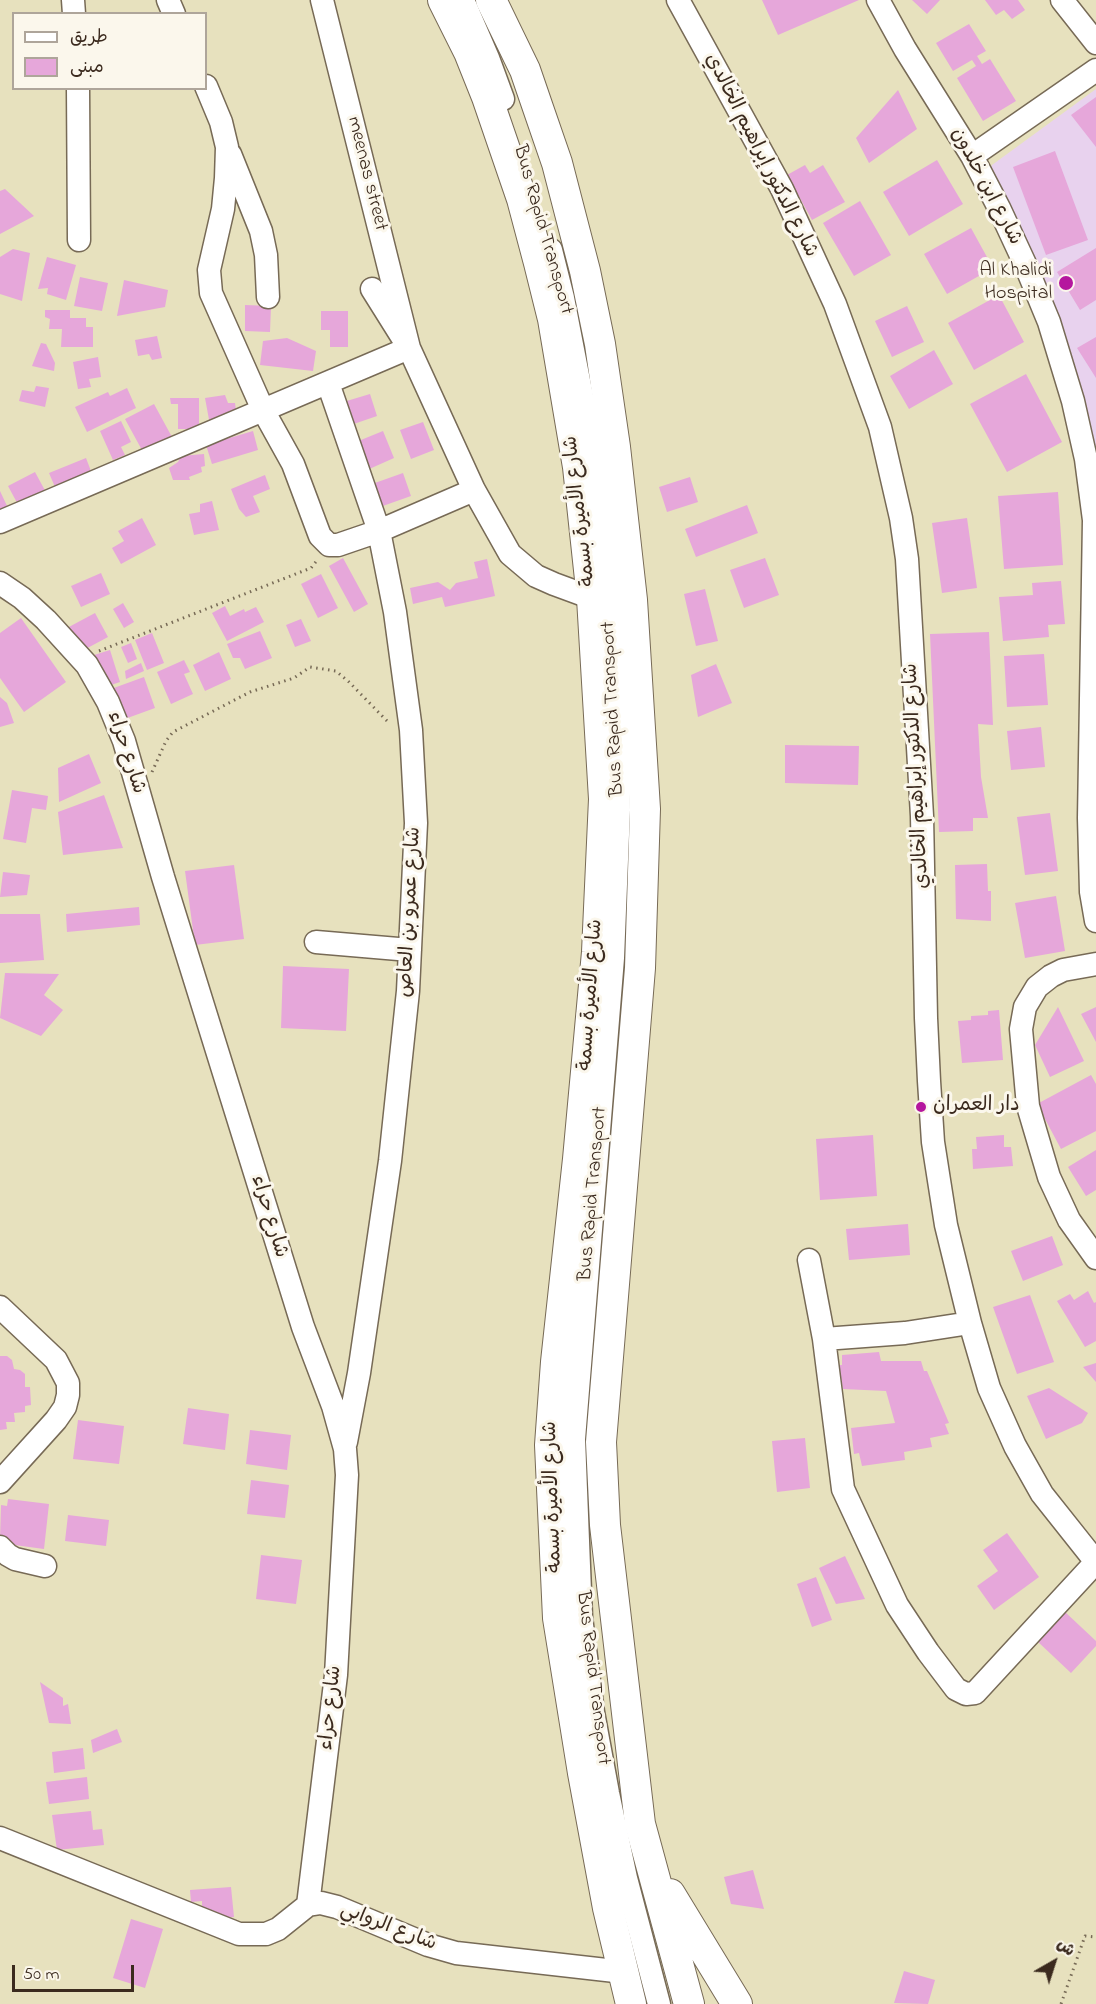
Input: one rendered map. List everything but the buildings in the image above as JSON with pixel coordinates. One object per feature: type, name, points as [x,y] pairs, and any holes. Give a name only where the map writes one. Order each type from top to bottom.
[{"type":"main road","name":"شارع الأميرة بسمة","points":[[443,0],[487,97],[522,199],[553,319],[578,467],[592,598],[603,799],[598,940],[556,1362],[550,1445],[558,1618],[608,1908],[631,2004]]},
{"type":"main road","name":"شارع الأميرة بسمة","points":[[491,0],[515,48],[557,163],[585,272],[600,344],[615,447],[632,600],[645,809],[640,968],[601,1443],[605,1525],[640,1824],[689,2004]]},
{"type":"main road","points":[[652,1864],[736,2004]]},
{"type":"street","name":"meenas street","points":[[322,0],[409,348]]},
{"type":"street","name":"Bus Rapid Transport","points":[[463,0],[488,58],[526,167],[563,298],[594,458],[609,610],[618,719],[619,810],[613,958],[574,1439],[576,1523],[581,1617],[593,1712],[627,1878],[659,2004]]},
{"type":"street","name":"شارع الدكتور إبراهيم الخالدي","points":[[678,0],[782,189],[834,304],[880,427],[891,470],[907,559],[922,816],[926,1018],[933,1142],[946,1225],[989,1388],[1015,1446],[1042,1494],[1096,1562]]},
{"type":"street","name":"شارع ابن خلدون","points":[[878,0],[905,49],[972,156],[1026,264],[1049,322],[1073,401],[1086,459],[1095,520],[1089,818],[1091,892],[1096,921]]},
{"type":"street","points":[[1062,0],[1096,43]]},
{"type":"street","points":[[972,156],[1096,70]]},
{"type":"street","points":[[207,88],[221,122],[227,147],[261,231],[266,255],[268,297]]},
{"type":"street","points":[[78,90],[79,240]]},
{"type":"street","points":[[227,147],[223,209],[208,270],[209,282],[219,314],[263,410],[293,464],[323,540],[334,546],[379,531],[474,490]]},
{"type":"street","points":[[372,289],[409,348],[474,490],[510,554],[536,576],[592,598]]},
{"type":"street","points":[[0,522],[409,348]]},
{"type":"street","name":"شارع عمرو بن العاص","points":[[328,383],[379,531],[395,612],[412,746],[416,823],[408,991],[390,1161],[359,1373],[345,1449]]},
{"type":"street","name":"شارع حراء","points":[[0,583],[22,598],[46,620],[87,665],[108,702],[124,741],[163,877],[303,1328],[333,1406],[345,1449],[347,1475],[336,1675],[308,1905]]},
{"type":"street","points":[[316,942],[410,950]]},
{"type":"street","points":[[1096,964],[1063,970],[1037,987],[1025,1006],[1021,1029],[1028,1106],[1049,1177],[1069,1220],[1096,1258]]},
{"type":"street","points":[[809,1260],[824,1339],[843,1489],[897,1605],[956,1689],[966,1694],[975,1692],[1096,1562]]},
{"type":"street","points":[[0,1307],[56,1360],[68,1383],[68,1395],[65,1407],[56,1420],[0,1482]]},
{"type":"street","points":[[824,1339],[905,1333],[970,1323]]},
{"type":"street","points":[[0,1547],[15,1558],[45,1566]]},
{"type":"street","points":[[0,1838],[239,1934],[266,1934],[278,1929],[308,1905]]},
{"type":"street","name":"شارع الروابي","points":[[308,1905],[321,1903],[337,1907],[428,1946],[456,1953],[624,1972]]},
{"type":"street","points":[[717,1972],[754,2004]]},
{"type":"path","points":[[80,658],[311,568]]},
{"type":"path","points":[[139,792],[148,782],[166,741],[173,732],[250,692],[294,678],[310,667],[336,671],[412,746]]},
{"type":"path","points":[[1061,2004],[1084,1936],[1096,1937]]},
{"type":"shaded area","name":"Al Khalidi Hospital","points":[[1096,89],[1096,456],[990,169],[992,165]]},
{"type":"place","name":"Al Khalidi Hospital","points":[[1066,283]]},
{"type":"place","name":"دار العمران","points":[[921,1107]]}]
